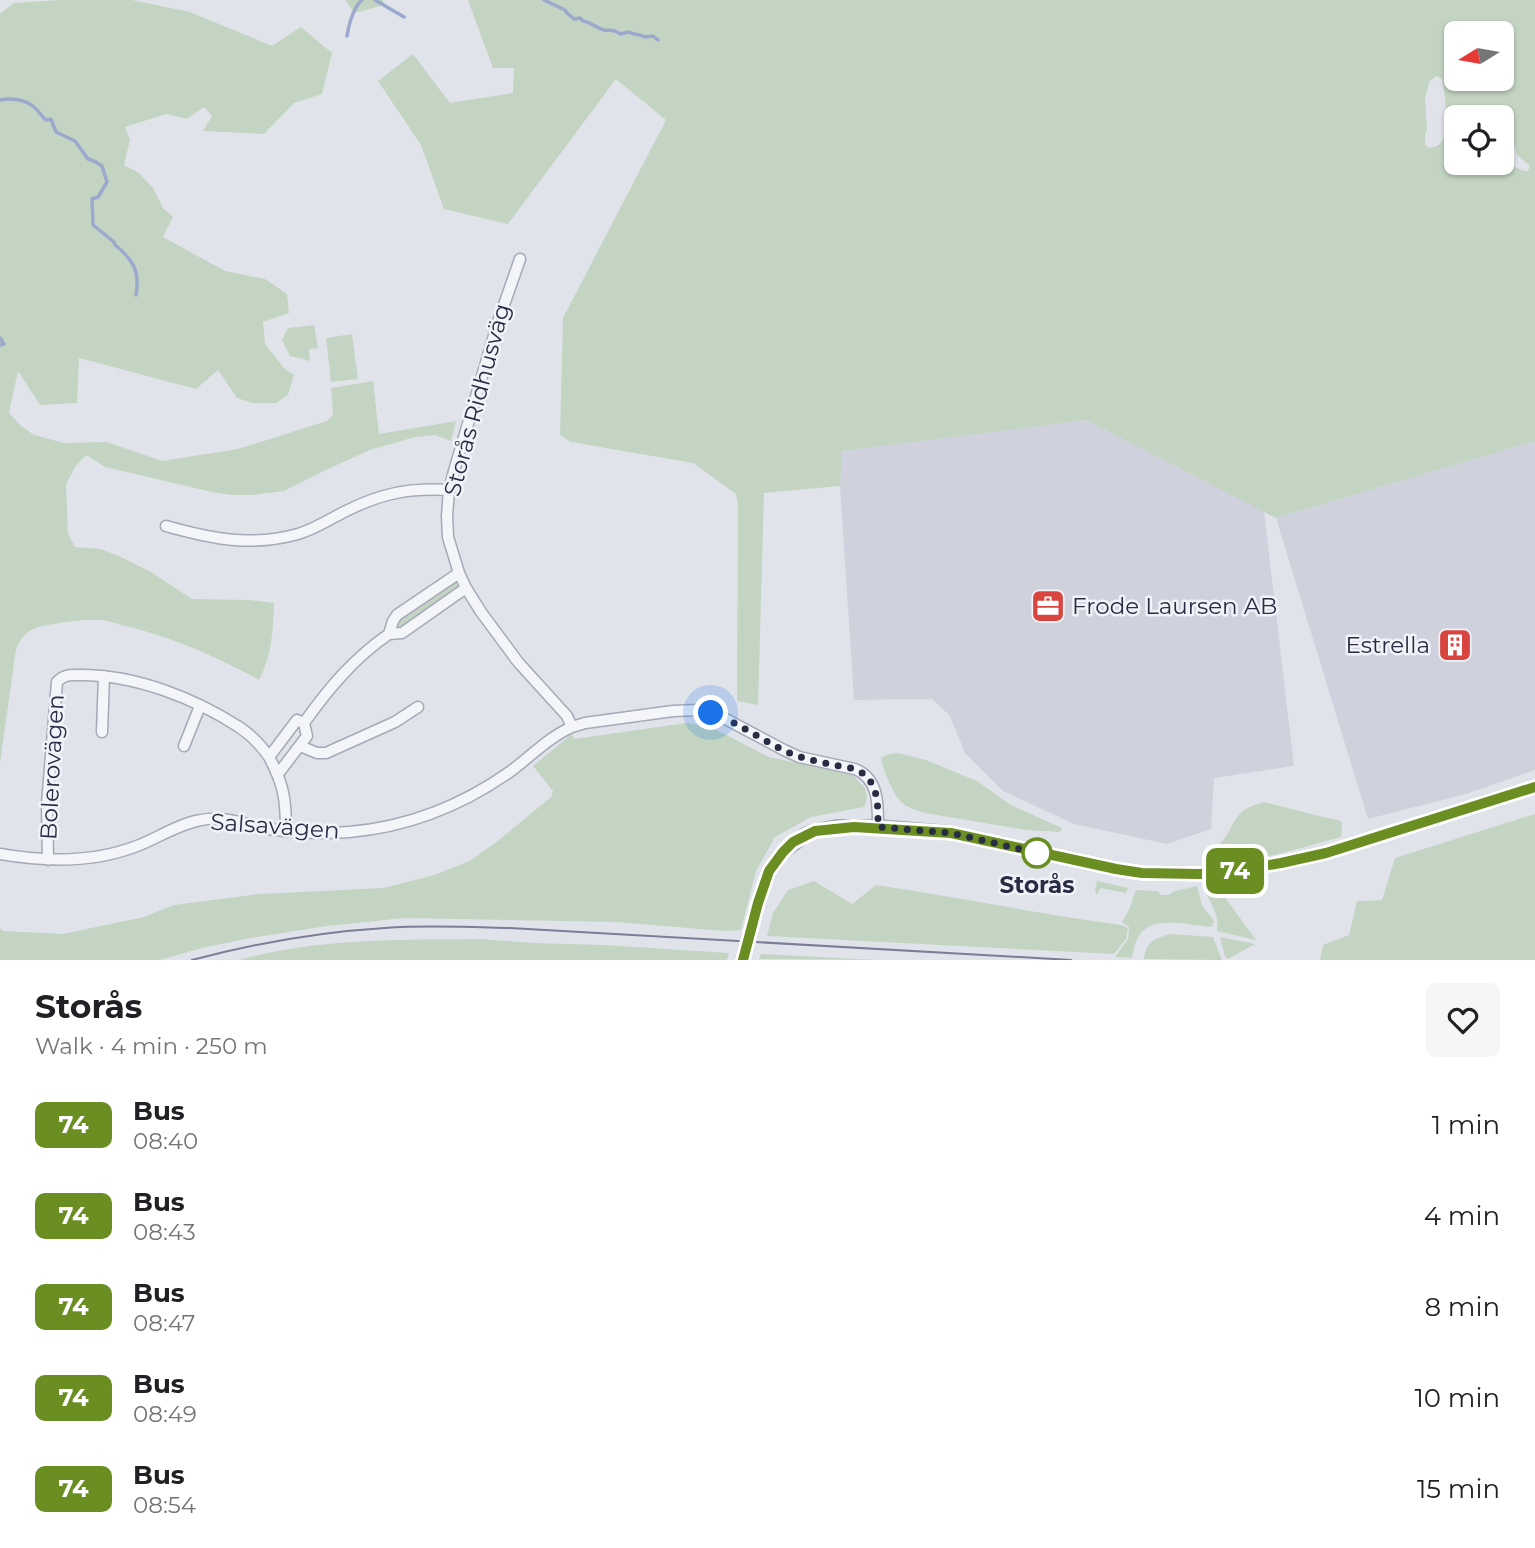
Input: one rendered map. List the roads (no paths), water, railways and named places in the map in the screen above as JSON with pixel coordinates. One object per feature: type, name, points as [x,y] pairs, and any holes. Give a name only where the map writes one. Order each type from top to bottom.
[{"type":"street","name":"Storås Ridhusväg","points":[[520,259],[498,322],[449,490],[448,537],[458,573],[466,588],[505,646],[567,716],[572,727]]},
{"type":"street","points":[[166,526],[231,541],[261,540],[298,534],[385,494],[449,490]]},
{"type":"street","points":[[389,634],[397,615],[458,573]]},
{"type":"street","points":[[303,723],[339,676],[355,660],[389,634],[402,633],[466,588]]},
{"type":"street","name":"Bolerovägen","points":[[48,859],[47,804],[57,682],[66,675],[104,676],[164,691],[200,706],[240,728],[262,746],[278,774],[284,789],[286,831]]},
{"type":"street","name":"Bolerovägen","points":[[102,732],[104,676]]},
{"type":"street","points":[[184,746],[200,706]]},
{"type":"street","points":[[300,746],[317,753],[326,753],[395,722],[418,707]]},
{"type":"street","points":[[572,727],[673,711],[698,710],[711,713],[799,757],[862,772],[870,780],[876,794],[878,827]]},
{"type":"street","points":[[269,757],[296,720],[303,723],[307,736],[278,774]]},
{"type":"street","name":"Salsavägen","points":[[0,854],[22,858],[81,859],[127,850],[183,825],[208,818],[268,829],[313,833],[367,830],[396,824],[438,811],[485,788],[572,727]]},
{"type":"street","points":[[743,960],[769,871],[776,859],[793,842],[815,831],[837,827],[878,827],[951,833],[1116,869],[1142,873],[1199,874],[1260,867],[1326,853],[1535,787]]},
{"type":"waterway","points":[[347,36],[350,21],[362,0]]},
{"type":"waterway","points":[[375,0],[404,17]]},
{"type":"waterway","points":[[544,0],[565,10],[574,19],[580,18],[601,29],[620,34],[629,32],[645,37],[653,36],[658,40]]},
{"type":"waterway","points":[[0,100],[18,100],[30,104],[46,120],[51,119],[56,132],[75,141],[88,159],[102,166],[107,182],[98,197],[92,199],[93,225],[114,242],[131,261],[136,273],[136,295]]},
{"type":"waterway","points":[[0,338],[4,344],[0,345]]},
{"type":"tram line","points":[[192,960],[312,935],[431,926],[510,928],[1071,960]]},
{"type":"place","name":"Frode Laursen AB","points":[[1048,606]]},
{"type":"place","name":"Estrella","points":[[1455,645]]},
{"type":"place","name":"Storås","points":[[1037,853]]}]
